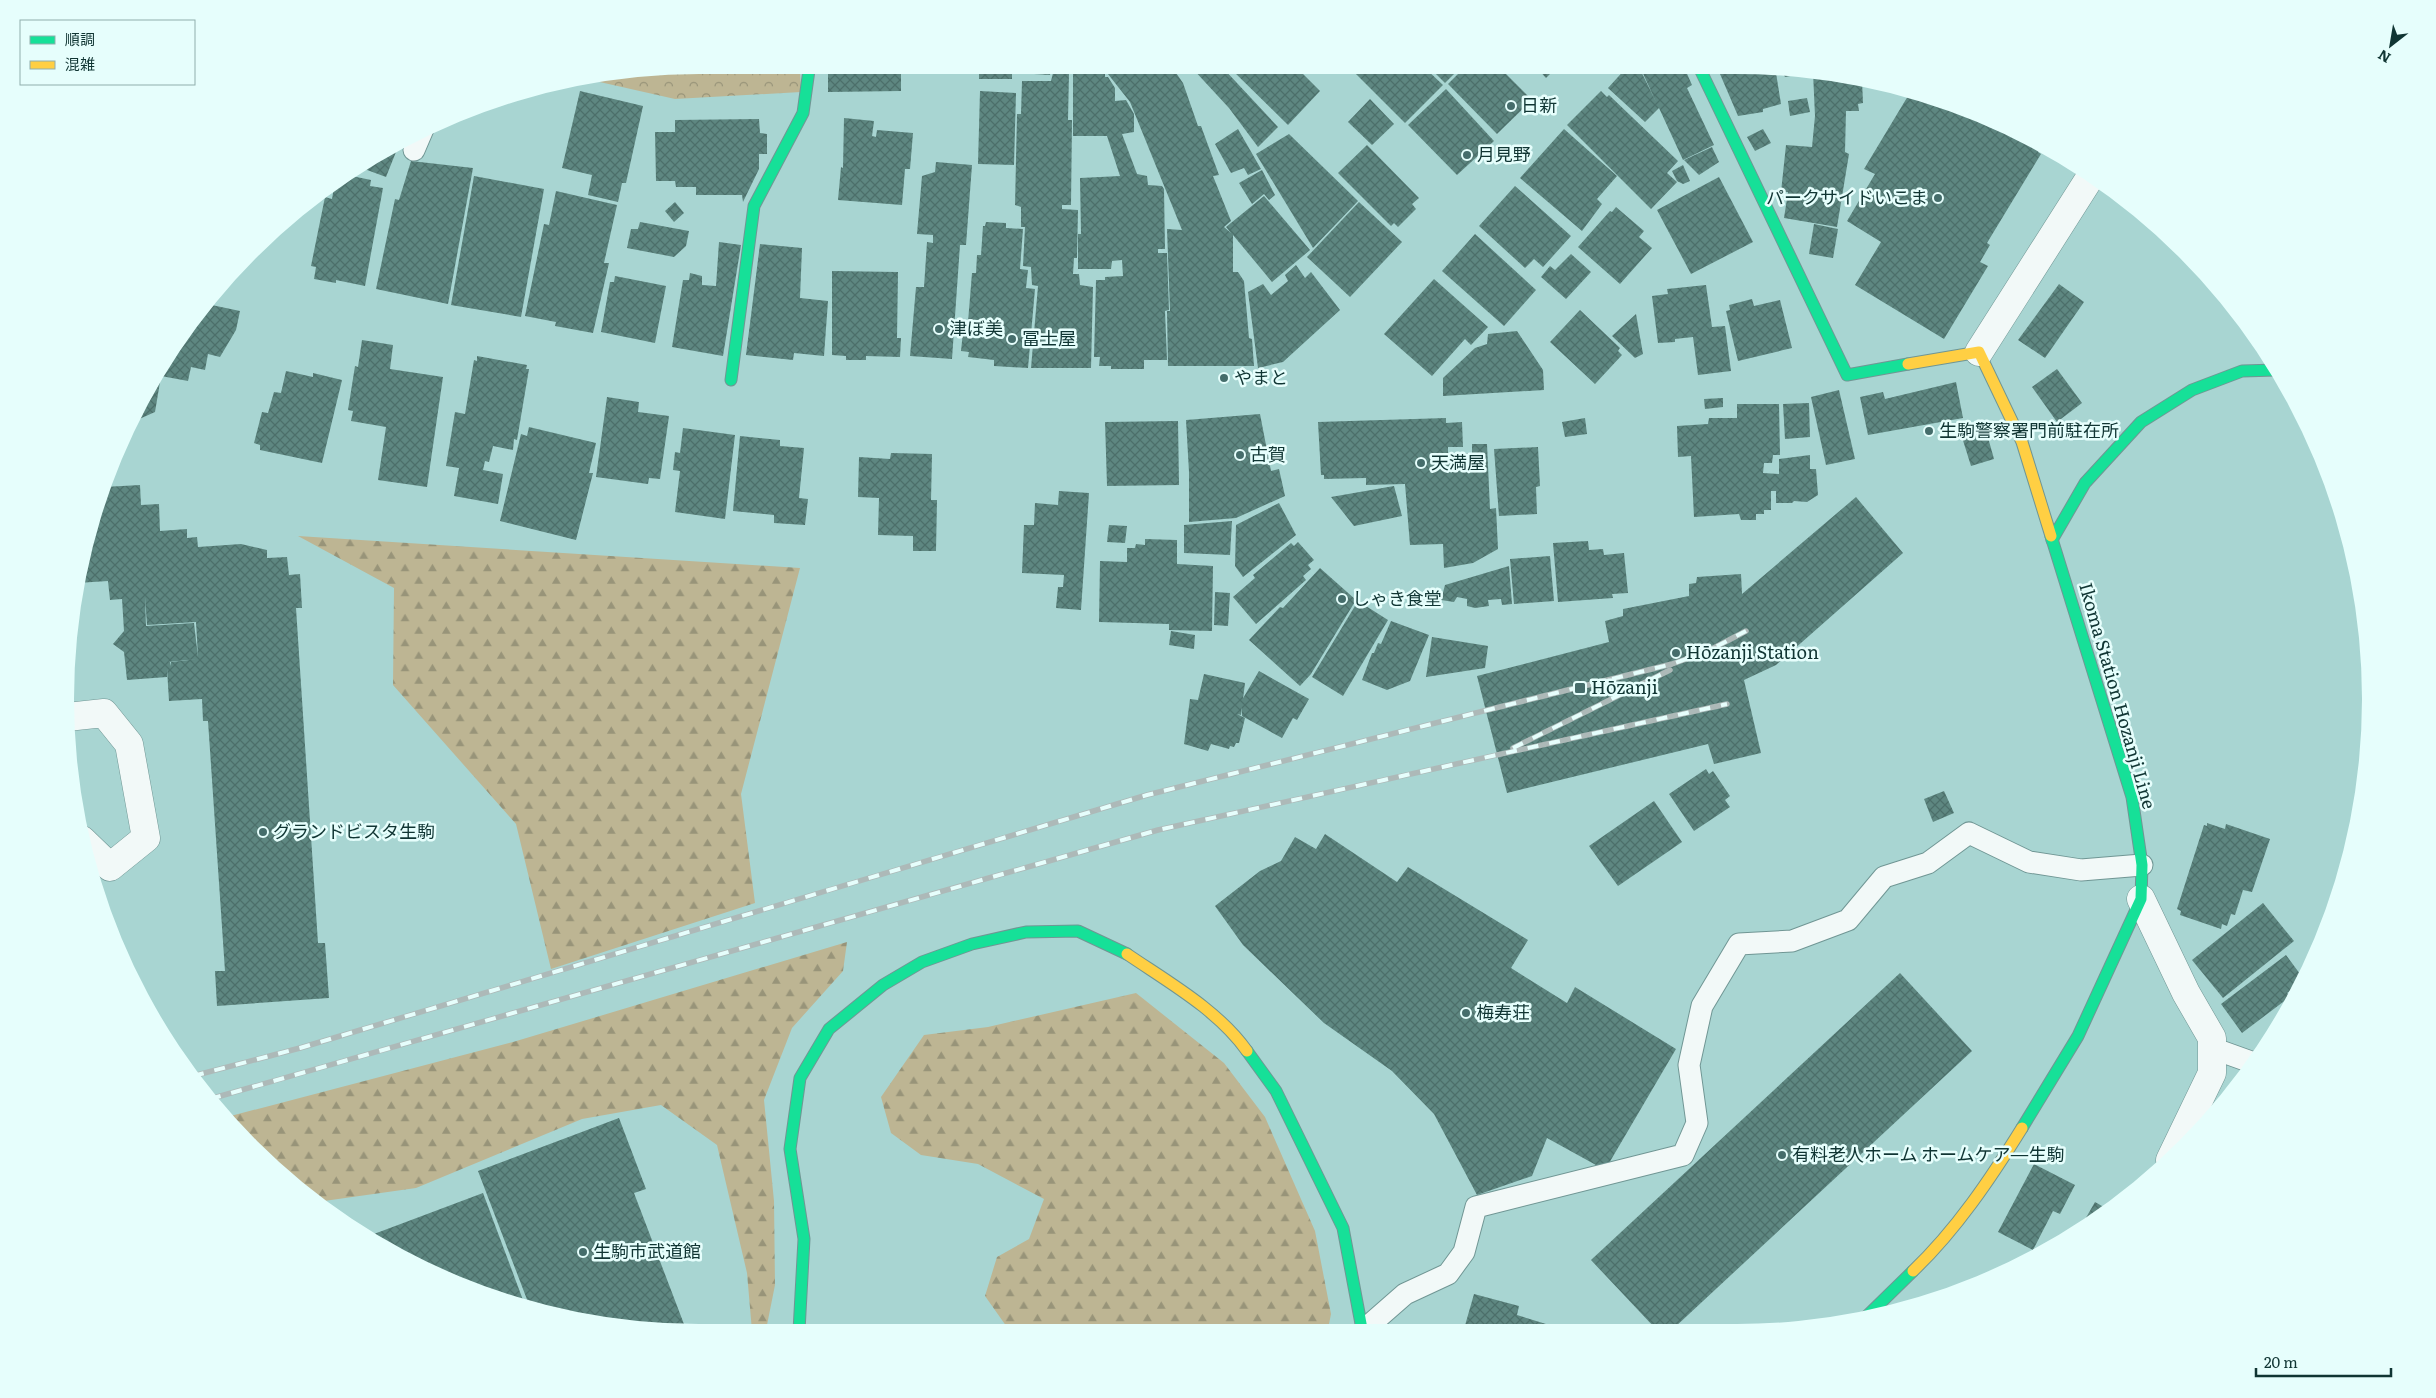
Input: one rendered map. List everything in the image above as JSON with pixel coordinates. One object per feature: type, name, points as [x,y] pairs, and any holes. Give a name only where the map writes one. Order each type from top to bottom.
[{"type":"main road","points":[[732,380],[754,206],[803,113],[809,74]]},
{"type":"main road","points":[[1702,74],[1847,375],[1979,352]]},
{"type":"main road","name":"Ikoma Station Hozanji Line","points":[[1875,1308],[1937,1248],[2002,1160],[2078,1036],[2141,898],[2142,865],[2132,797],[2022,442],[1979,352]]},
{"type":"main road","points":[[2052,540],[2085,482],[2142,422],[2192,390],[2242,371],[2268,370]]},
{"type":"main road","points":[[799,1324],[804,1239],[790,1149],[800,1078],[829,1029],[883,985],[922,962],[972,944],[1026,932],[1078,931],[1124,952],[1177,988],[1234,1033],[1276,1091],[1309,1155],[1343,1228],[1362,1324]]},
{"type":"street","points":[[1979,352],[2088,181]]},
{"type":"street","points":[[74,716],[104,713],[129,744],[146,838],[110,867],[93,850]]},
{"type":"street","points":[[2141,898],[2186,993],[2212,1038],[2212,1073],[2179,1141]]},
{"type":"lane","points":[[414,150],[418,140]]},
{"type":"lane","points":[[1369,1324],[1405,1294],[1448,1274],[1464,1252],[1476,1207],[1683,1156],[1697,1123],[1689,1065],[1702,1006],[1739,944],[1792,941],[1848,920],[1884,877],[1928,863],[1969,833],[2029,862],[2081,870],[2142,865]]},
{"type":"lane","points":[[2212,1048],[2247,1060]]},
{"type":"green space","points":[[800,74],[801,92],[675,99],[600,82],[658,75]]},
{"type":"green space","points":[[298,536],[800,568],[741,794],[755,903],[551,969],[516,824],[393,685],[394,588]]},
{"type":"green space","points":[[847,942],[843,971],[792,1028],[764,1100],[774,1201],[775,1285],[767,1324],[751,1324],[747,1273],[717,1145],[661,1105],[582,1119],[416,1188],[326,1201],[287,1169],[233,1115],[513,1042]]},
{"type":"green space","points":[[1136,993],[1224,1063],[1265,1117],[1315,1231],[1331,1314],[1329,1324],[1005,1324],[985,1296],[997,1257],[1029,1239],[1044,1199],[978,1164],[921,1155],[891,1133],[881,1097],[924,1035],[988,1027]]},
{"type":"building","points":[[828,74],[901,74],[901,91],[828,92]]},
{"type":"building","points":[[979,74],[1012,74],[1012,79],[979,79]]},
{"type":"building","points":[[1053,74],[1069,74],[1068,120],[1072,120],[1071,205],[1062,205],[1062,209],[1078,210],[1077,258],[1074,258],[1073,274],[1079,274],[1080,285],[1093,287],[1091,368],[1031,368],[1038,286],[1032,285],[1031,267],[1023,266],[1025,227],[1021,227],[1021,207],[1015,205],[1017,114],[1021,114],[1022,81],[1051,81]]},
{"type":"building","points":[[1073,74],[1105,74],[1105,77],[1108,77],[1115,88],[1115,101],[1126,100],[1134,114],[1134,132],[1122,134],[1137,174],[1147,176],[1148,185],[1162,186],[1164,189],[1165,249],[1158,249],[1158,253],[1167,253],[1169,310],[1165,311],[1167,360],[1144,360],[1144,369],[1111,369],[1111,366],[1099,366],[1100,357],[1094,357],[1096,280],[1105,280],[1105,277],[1123,276],[1122,260],[1112,261],[1111,269],[1078,269],[1078,234],[1081,234],[1080,178],[1120,176],[1107,136],[1073,136]]},
{"type":"building","points":[[1108,74],[1177,74],[1183,83],[1198,126],[1201,126],[1219,175],[1213,176],[1231,221],[1224,227],[1231,233],[1226,227],[1264,196],[1310,250],[1272,282],[1233,235],[1233,272],[1238,272],[1244,281],[1249,338],[1252,339],[1254,366],[1168,366],[1167,311],[1170,311],[1167,229],[1182,230],[1130,102]]},
{"type":"building","points":[[1198,74],[1229,74],[1278,127],[1258,147],[1229,108]]},
{"type":"building","points":[[1236,74],[1303,74],[1320,91],[1288,125]]},
{"type":"building","points":[[1356,74],[1431,74],[1443,85],[1405,123]]},
{"type":"building","points":[[1436,74],[1454,74],[1445,83]]},
{"type":"building","points":[[1458,74],[1506,74],[1532,100],[1497,134],[1448,84]]},
{"type":"building","points":[[1621,74],[1642,74],[1656,102],[1643,74],[1687,74],[1692,85],[1687,88],[1714,145],[1683,160],[1659,108],[1645,122],[1608,88]]},
{"type":"building","points":[[1720,74],[1776,75],[1781,104],[1763,109],[1763,112],[1738,116]]},
{"type":"building","points":[[1813,78],[1862,87],[1863,103],[1858,104],[1859,111],[1846,111],[1845,152],[1849,154],[1837,227],[1784,218],[1788,192],[1781,192],[1786,145],[1812,147],[1815,116]]},
{"type":"building","points":[[1446,89],[1494,141],[1457,175],[1408,125]]},
{"type":"building","points":[[580,91],[643,106],[626,183],[622,183],[618,202],[588,195],[592,175],[562,168]]},
{"type":"building","points":[[980,91],[1016,93],[1014,165],[978,164]]},
{"type":"building","points":[[1601,91],[1607,97],[1609,95],[1678,161],[1667,173],[1677,182],[1651,209],[1567,125]]},
{"type":"building","name":"パークサイドいこま","points":[[1907,97],[1976,121],[2014,138],[2041,154],[1987,243],[1990,245],[1980,262],[1988,266],[1944,339],[1855,285],[1881,242],[1847,221],[1875,174],[1864,169]]},
{"type":"building","points":[[1807,98],[1810,112],[1790,116],[1788,101]]},
{"type":"building","points":[[1370,99],[1394,124],[1372,145],[1348,122]]},
{"type":"building","points":[[844,118],[874,121],[872,136],[876,137],[877,130],[913,133],[910,169],[905,169],[902,205],[838,200],[841,167],[843,168]]},
{"type":"building","points":[[759,119],[760,133],[767,134],[767,154],[759,154],[759,169],[743,202],[742,195],[696,195],[696,187],[676,187],[675,181],[656,181],[655,132],[675,132],[675,120]]},
{"type":"building","points":[[1238,129],[1261,169],[1248,175],[1244,168],[1231,173],[1215,144]]},
{"type":"building","points":[[1564,129],[1617,176],[1597,199],[1602,204],[1582,231],[1520,178]]},
{"type":"building","points":[[1763,129],[1771,143],[1755,151],[1747,137]]},
{"type":"building","points":[[1289,134],[1358,201],[1313,248],[1256,154]]},
{"type":"building","points":[[1367,145],[1419,198],[1412,204],[1416,209],[1398,227],[1394,223],[1391,226],[1338,173]]},
{"type":"building","points":[[1712,147],[1719,162],[1699,175],[1684,160]]},
{"type":"building","points":[[396,153],[386,177],[367,170]]},
{"type":"building","points":[[411,161],[473,168],[448,304],[376,289],[395,199],[399,200]]},
{"type":"building","points":[[936,162],[972,165],[966,245],[960,245],[952,359],[910,356],[916,287],[924,287],[927,242],[933,243],[933,235],[917,234],[922,176],[935,172]]},
{"type":"building","points":[[1683,165],[1690,181],[1683,184],[1677,181],[1672,171]]},
{"type":"building","points":[[1262,170],[1275,195],[1269,200],[1264,194],[1252,204],[1239,183]]},
{"type":"building","points":[[474,176],[544,189],[521,317],[451,305]]},
{"type":"building","points":[[356,177],[371,180],[370,186],[383,188],[365,286],[336,280],[336,283],[314,279],[316,267],[311,266],[325,198],[332,199],[333,192]]},
{"type":"building","points":[[1719,177],[1753,242],[1691,274],[1657,210]]},
{"type":"building","points":[[1515,186],[1571,236],[1543,267],[1534,259],[1525,268],[1479,226]]},
{"type":"building","points":[[556,191],[617,205],[604,263],[609,263],[593,333],[555,326],[556,322],[525,316],[544,224],[549,225]]},
{"type":"building","points":[[675,202],[684,213],[674,222],[665,211]]},
{"type":"building","points":[[1359,202],[1402,242],[1350,297],[1307,257]]},
{"type":"building","points":[[1616,207],[1644,231],[1639,237],[1652,248],[1620,284],[1578,247],[1610,211],[1612,212]]},
{"type":"building","points":[[640,222],[689,231],[686,246],[674,257],[627,248],[631,229],[638,229]]},
{"type":"building","points":[[986,222],[1006,223],[1006,228],[1023,229],[1020,269],[1028,270],[1026,288],[1035,289],[1028,368],[994,366],[994,360],[968,357],[969,352],[961,351],[964,322],[968,322],[972,273],[976,273],[977,255],[981,255],[983,226],[985,226]]},
{"type":"building","points":[[1814,224],[1838,229],[1833,258],[1809,254]]},
{"type":"building","points":[[1475,234],[1536,290],[1504,326],[1442,271]]},
{"type":"building","points":[[719,242],[741,245],[723,356],[672,347],[683,280],[689,280],[690,273],[702,276],[702,285],[716,286]]},
{"type":"building","points":[[760,244],[802,248],[800,298],[828,301],[824,356],[794,353],[793,360],[746,355]]},
{"type":"building","points":[[1571,254],[1591,272],[1566,299],[1541,277],[1550,266],[1555,270]]},
{"type":"building","points":[[1296,265],[1305,278],[1311,272],[1340,310],[1283,362],[1258,368],[1248,292],[1263,284],[1271,295],[1288,281],[1285,275]]},
{"type":"building","points":[[832,271],[898,272],[897,338],[901,338],[900,357],[866,356],[866,360],[846,360],[846,356],[832,355]]},
{"type":"building","points":[[615,276],[666,286],[655,343],[601,332],[610,282],[614,282]]},
{"type":"building","points":[[1434,279],[1488,327],[1471,345],[1465,339],[1432,376],[1384,334]]},
{"type":"building","points":[[2059,284],[2084,302],[2045,358],[2018,340]]},
{"type":"building","points":[[1706,285],[1712,327],[1725,326],[1731,371],[1698,375],[1693,337],[1675,339],[1675,342],[1658,343],[1652,296],[1668,294],[1667,289]]},
{"type":"building","points":[[1752,299],[1754,306],[1780,300],[1792,348],[1738,361],[1726,311],[1730,310],[1729,305]]},
{"type":"building","points":[[214,305],[240,311],[236,330],[220,357],[208,354],[205,370],[191,367],[188,381],[164,377],[203,318]]},
{"type":"building","points":[[1580,310],[1620,348],[1618,351],[1622,355],[1595,384],[1550,342]]},
{"type":"building","points":[[1636,314],[1643,354],[1635,358],[1612,336]]},
{"type":"building","points":[[1517,331],[1543,370],[1544,390],[1443,396],[1443,378],[1475,348],[1487,344],[1488,334]]},
{"type":"building","points":[[362,340],[393,345],[390,369],[443,377],[427,487],[378,480],[386,427],[351,421],[353,411],[348,410],[355,366],[358,367]]},
{"type":"building","points":[[477,356],[527,365],[526,369],[529,369],[517,440],[514,439],[513,450],[493,446],[489,462],[485,461],[483,470],[503,474],[498,504],[454,496],[459,468],[446,466],[455,412],[465,414],[474,360],[477,361]]},
{"type":"building","points":[[2057,369],[2082,403],[2057,422],[2032,387]]},
{"type":"building","points":[[286,371],[313,377],[313,373],[342,380],[322,463],[260,450],[260,445],[254,443],[262,412],[268,413],[274,392],[281,393]]},
{"type":"building","points":[[1956,382],[1963,418],[1868,435],[1860,397],[1883,392],[1885,399]]},
{"type":"building","points":[[160,383],[155,412],[140,419]]},
{"type":"building","points":[[1839,390],[1855,459],[1826,465],[1811,397]]},
{"type":"building","points":[[607,397],[639,402],[638,412],[669,416],[660,479],[649,478],[648,484],[596,477]]},
{"type":"building","points":[[1723,398],[1723,407],[1705,409],[1704,399]]},
{"type":"building","points":[[1809,403],[1810,437],[1785,439],[1783,404]]},
{"type":"building","points":[[1737,404],[1779,404],[1780,455],[1773,455],[1772,463],[1764,463],[1763,473],[1779,474],[1779,459],[1810,455],[1810,469],[1816,469],[1818,495],[1807,502],[1776,503],[1776,491],[1771,491],[1771,510],[1764,510],[1764,514],[1756,514],[1756,520],[1741,520],[1739,514],[1694,517],[1691,456],[1678,457],[1677,426],[1708,424],[1709,418],[1737,418]]},
{"type":"building","points":[[1260,414],[1271,471],[1279,469],[1285,496],[1236,518],[1189,522],[1186,420]]},
{"type":"building","points":[[1446,418],[1446,423],[1462,422],[1463,447],[1448,447],[1448,454],[1472,453],[1472,444],[1487,444],[1490,509],[1496,508],[1498,549],[1473,563],[1444,568],[1443,544],[1410,545],[1405,484],[1366,485],[1366,478],[1324,479],[1324,475],[1321,475],[1318,422]]},
{"type":"building","points":[[1585,418],[1587,434],[1565,437],[1562,422]]},
{"type":"building","points":[[1178,421],[1179,485],[1107,486],[1105,422]]},
{"type":"building","points":[[529,427],[596,443],[589,473],[593,473],[576,540],[500,521],[521,434],[527,436]]},
{"type":"building","points":[[1985,427],[1994,459],[1971,466],[1961,434]]},
{"type":"building","points":[[683,428],[735,435],[725,519],[675,512],[680,471],[673,470],[675,452],[680,453]]},
{"type":"building","points":[[740,436],[780,440],[780,446],[804,448],[799,498],[808,499],[805,525],[774,523],[774,515],[733,511]]},
{"type":"building","points":[[1538,447],[1540,486],[1536,487],[1537,514],[1499,516],[1494,449]]},
{"type":"building","points":[[891,453],[932,454],[931,500],[937,500],[936,551],[913,551],[913,536],[878,535],[879,498],[858,497],[859,457],[890,459]]},
{"type":"building","name":"グランドビスタ生駒","points":[[140,485],[141,505],[159,504],[160,531],[187,529],[187,538],[197,537],[198,547],[241,544],[267,550],[267,558],[287,557],[289,575],[300,574],[302,608],[296,608],[318,943],[325,943],[329,998],[217,1006],[215,971],[225,971],[208,721],[203,721],[202,699],[169,701],[167,669],[167,677],[127,680],[124,652],[113,644],[124,631],[122,599],[110,600],[108,581],[85,582],[95,537],[107,498],[111,487]],"holes":[[[145,597],[147,625],[196,622],[198,657],[194,623],[146,626]]]},
{"type":"building","points":[[1394,486],[1402,516],[1354,526],[1331,497]]},
{"type":"building","points":[[1059,491],[1089,493],[1081,610],[1056,608],[1058,587],[1063,587],[1064,575],[1022,573],[1024,525],[1034,525],[1035,503],[1058,505]]},
{"type":"building","name":"Hōzanji Station","points":[[1856,497],[1903,553],[1776,665],[1744,680],[1761,753],[1714,764],[1708,744],[1507,793],[1477,676],[1609,642],[1605,621],[1623,616],[1623,609],[1689,596],[1689,584],[1696,583],[1697,577],[1741,574],[1742,594]]},
{"type":"building","points":[[1279,503],[1296,535],[1243,577],[1235,566],[1236,525]]},
{"type":"building","points":[[1232,521],[1230,555],[1184,553],[1184,525]]},
{"type":"building","points":[[1109,525],[1127,526],[1125,543],[1107,542]]},
{"type":"building","points":[[1145,539],[1177,540],[1177,564],[1213,566],[1212,631],[1169,630],[1169,624],[1099,622],[1100,561],[1127,562],[1127,548],[1135,548],[1136,544],[1145,545]]},
{"type":"building","points":[[1588,541],[1589,550],[1603,549],[1604,555],[1624,553],[1628,593],[1612,594],[1613,598],[1558,602],[1553,543]]},
{"type":"building","points":[[1298,542],[1314,560],[1308,565],[1311,569],[1303,576],[1306,580],[1256,624],[1233,597],[1255,578],[1253,575],[1291,543],[1294,546]]},
{"type":"building","points":[[1550,556],[1554,601],[1514,604],[1510,559]]},
{"type":"building","points":[[1509,566],[1512,604],[1502,605],[1501,599],[1488,600],[1489,606],[1475,608],[1467,606],[1467,599],[1457,597],[1454,602],[1441,600],[1445,585]]},
{"type":"building","points":[[1320,568],[1356,600],[1311,674],[1300,686],[1249,640],[1280,607],[1283,608]]},
{"type":"building","points":[[1215,592],[1230,593],[1228,626],[1214,625]]},
{"type":"building","points":[[1358,601],[1388,620],[1343,696],[1312,677]]},
{"type":"building","points":[[1391,621],[1429,635],[1410,681],[1387,690],[1362,680],[1372,653],[1374,653],[1378,643],[1381,644]]},
{"type":"building","points":[[1171,631],[1195,635],[1194,649],[1169,645]]},
{"type":"building","points":[[1432,637],[1488,646],[1485,668],[1426,677]]},
{"type":"building","points":[[1259,671],[1309,699],[1297,720],[1293,718],[1282,738],[1242,716],[1242,700]]},
{"type":"building","points":[[1204,674],[1245,683],[1241,715],[1237,714],[1245,718],[1239,743],[1236,743],[1234,747],[1230,746],[1229,749],[1211,744],[1208,751],[1184,744],[1190,699],[1198,700]]},
{"type":"building","points":[[1706,769],[1709,774],[1713,771],[1730,796],[1725,800],[1730,807],[1694,831],[1669,794]]},
{"type":"building","points":[[1944,791],[1954,813],[1933,822],[1924,799]]},
{"type":"building","points":[[1654,801],[1682,842],[1618,886],[1589,846]]},
{"type":"building","points":[[2207,823],[2225,829],[2226,824],[2270,839],[2252,892],[2243,890],[2235,915],[2231,914],[2227,926],[2222,924],[2221,929],[2180,915],[2181,911],[2177,909],[2204,825],[2207,826]]},
{"type":"building","name":"梅寿荘","points":[[1325,834],[1397,882],[1408,867],[1528,940],[1511,968],[1567,1003],[1575,987],[1676,1049],[1605,1170],[1547,1138],[1532,1176],[1477,1195],[1434,1114],[1392,1071],[1324,1023],[1243,945],[1215,906],[1260,871],[1281,861],[1295,837],[1316,849]]},
{"type":"building","points":[[2263,903],[2294,941],[2223,998],[2192,960]]},
{"type":"building","points":[[2286,955],[2299,973],[2284,1001],[2242,1033],[2221,1004]]},
{"type":"building","name":"有料老人ホーム ホームケア―生駒","points":[[1900,973],[1972,1051],[1678,1324],[1651,1324],[1591,1260]]},
{"type":"building","name":"生駒市武道館","points":[[619,1118],[646,1189],[634,1193],[684,1324],[617,1319],[527,1300],[478,1171]]},
{"type":"building","points":[[2034,1164],[2075,1185],[2060,1214],[2053,1211],[2033,1249],[1998,1232]]},
{"type":"building","points":[[483,1193],[522,1299],[460,1277],[422,1260],[375,1233]]},
{"type":"building","points":[[2095,1202],[2102,1206],[2086,1217]]},
{"type":"building","points":[[1474,1294],[1519,1306],[1517,1315],[1546,1324],[1465,1324]]},
{"type":"railway","points":[[199,1074],[300,1048],[1147,795],[1672,664],[1706,652],[1746,631]]},
{"type":"railway","points":[[1513,748],[1670,670]]},
{"type":"railway","points":[[217,1097],[1158,830],[1727,704]]},
{"type":"traffic: fast","points":[[731,380],[754,206],[803,113],[808,74]]},
{"type":"traffic: fast","points":[[1702,74],[1847,375],[1908,364]]},
{"type":"traffic: fast","points":[[2052,540],[2085,483],[2141,422],[2192,390],[2242,371],[2268,370]]},
{"type":"traffic: fast","points":[[2022,1128],[2078,1036],[2141,899],[2142,865],[2132,797],[2051,536]]},
{"type":"traffic: fast","points":[[799,1324],[804,1239],[790,1149],[800,1078],[829,1029],[883,985],[922,962],[972,944],[1026,932],[1078,931],[1127,954]]},
{"type":"traffic: fast","points":[[1247,1051],[1276,1091],[1343,1228],[1361,1324]]},
{"type":"traffic: fast","points":[[1875,1308],[1913,1271]]},
{"type":"traffic: slow","points":[[1908,364],[1979,352],[2022,442],[2051,536]]},
{"type":"traffic: slow","points":[[1127,954],[1192,998],[1222,1022],[1247,1051]]},
{"type":"traffic: slow","points":[[1913,1271],[1944,1238],[1972,1203],[2022,1128]]},
{"type":"place","name":"日新","points":[[1511,106]]},
{"type":"place","name":"月見野","points":[[1467,155]]},
{"type":"place","name":"パークサイドいこま","points":[[1938,198]]},
{"type":"place","name":"津ぼ美","points":[[939,329]]},
{"type":"place","name":"冨士屋","points":[[1012,339]]},
{"type":"place","name":"やまと","points":[[1224,378]]},
{"type":"place","name":"生駒警察署門前駐在所","points":[[1929,431]]},
{"type":"place","name":"古賀","points":[[1240,455]]},
{"type":"place","name":"天満屋","points":[[1421,463]]},
{"type":"place","name":"しゃき食堂","points":[[1342,599]]},
{"type":"place","name":"Hōzanji Station","points":[[1676,653]]},
{"type":"place","name":"Hōzanji","points":[[1580,688]]},
{"type":"place","name":"グランドビスタ生駒","points":[[263,832]]},
{"type":"place","name":"梅寿荘","points":[[1466,1013]]},
{"type":"place","name":"有料老人ホーム ホームケア―生駒","points":[[1782,1155]]},
{"type":"place","name":"生駒市武道館","points":[[583,1252]]}]
